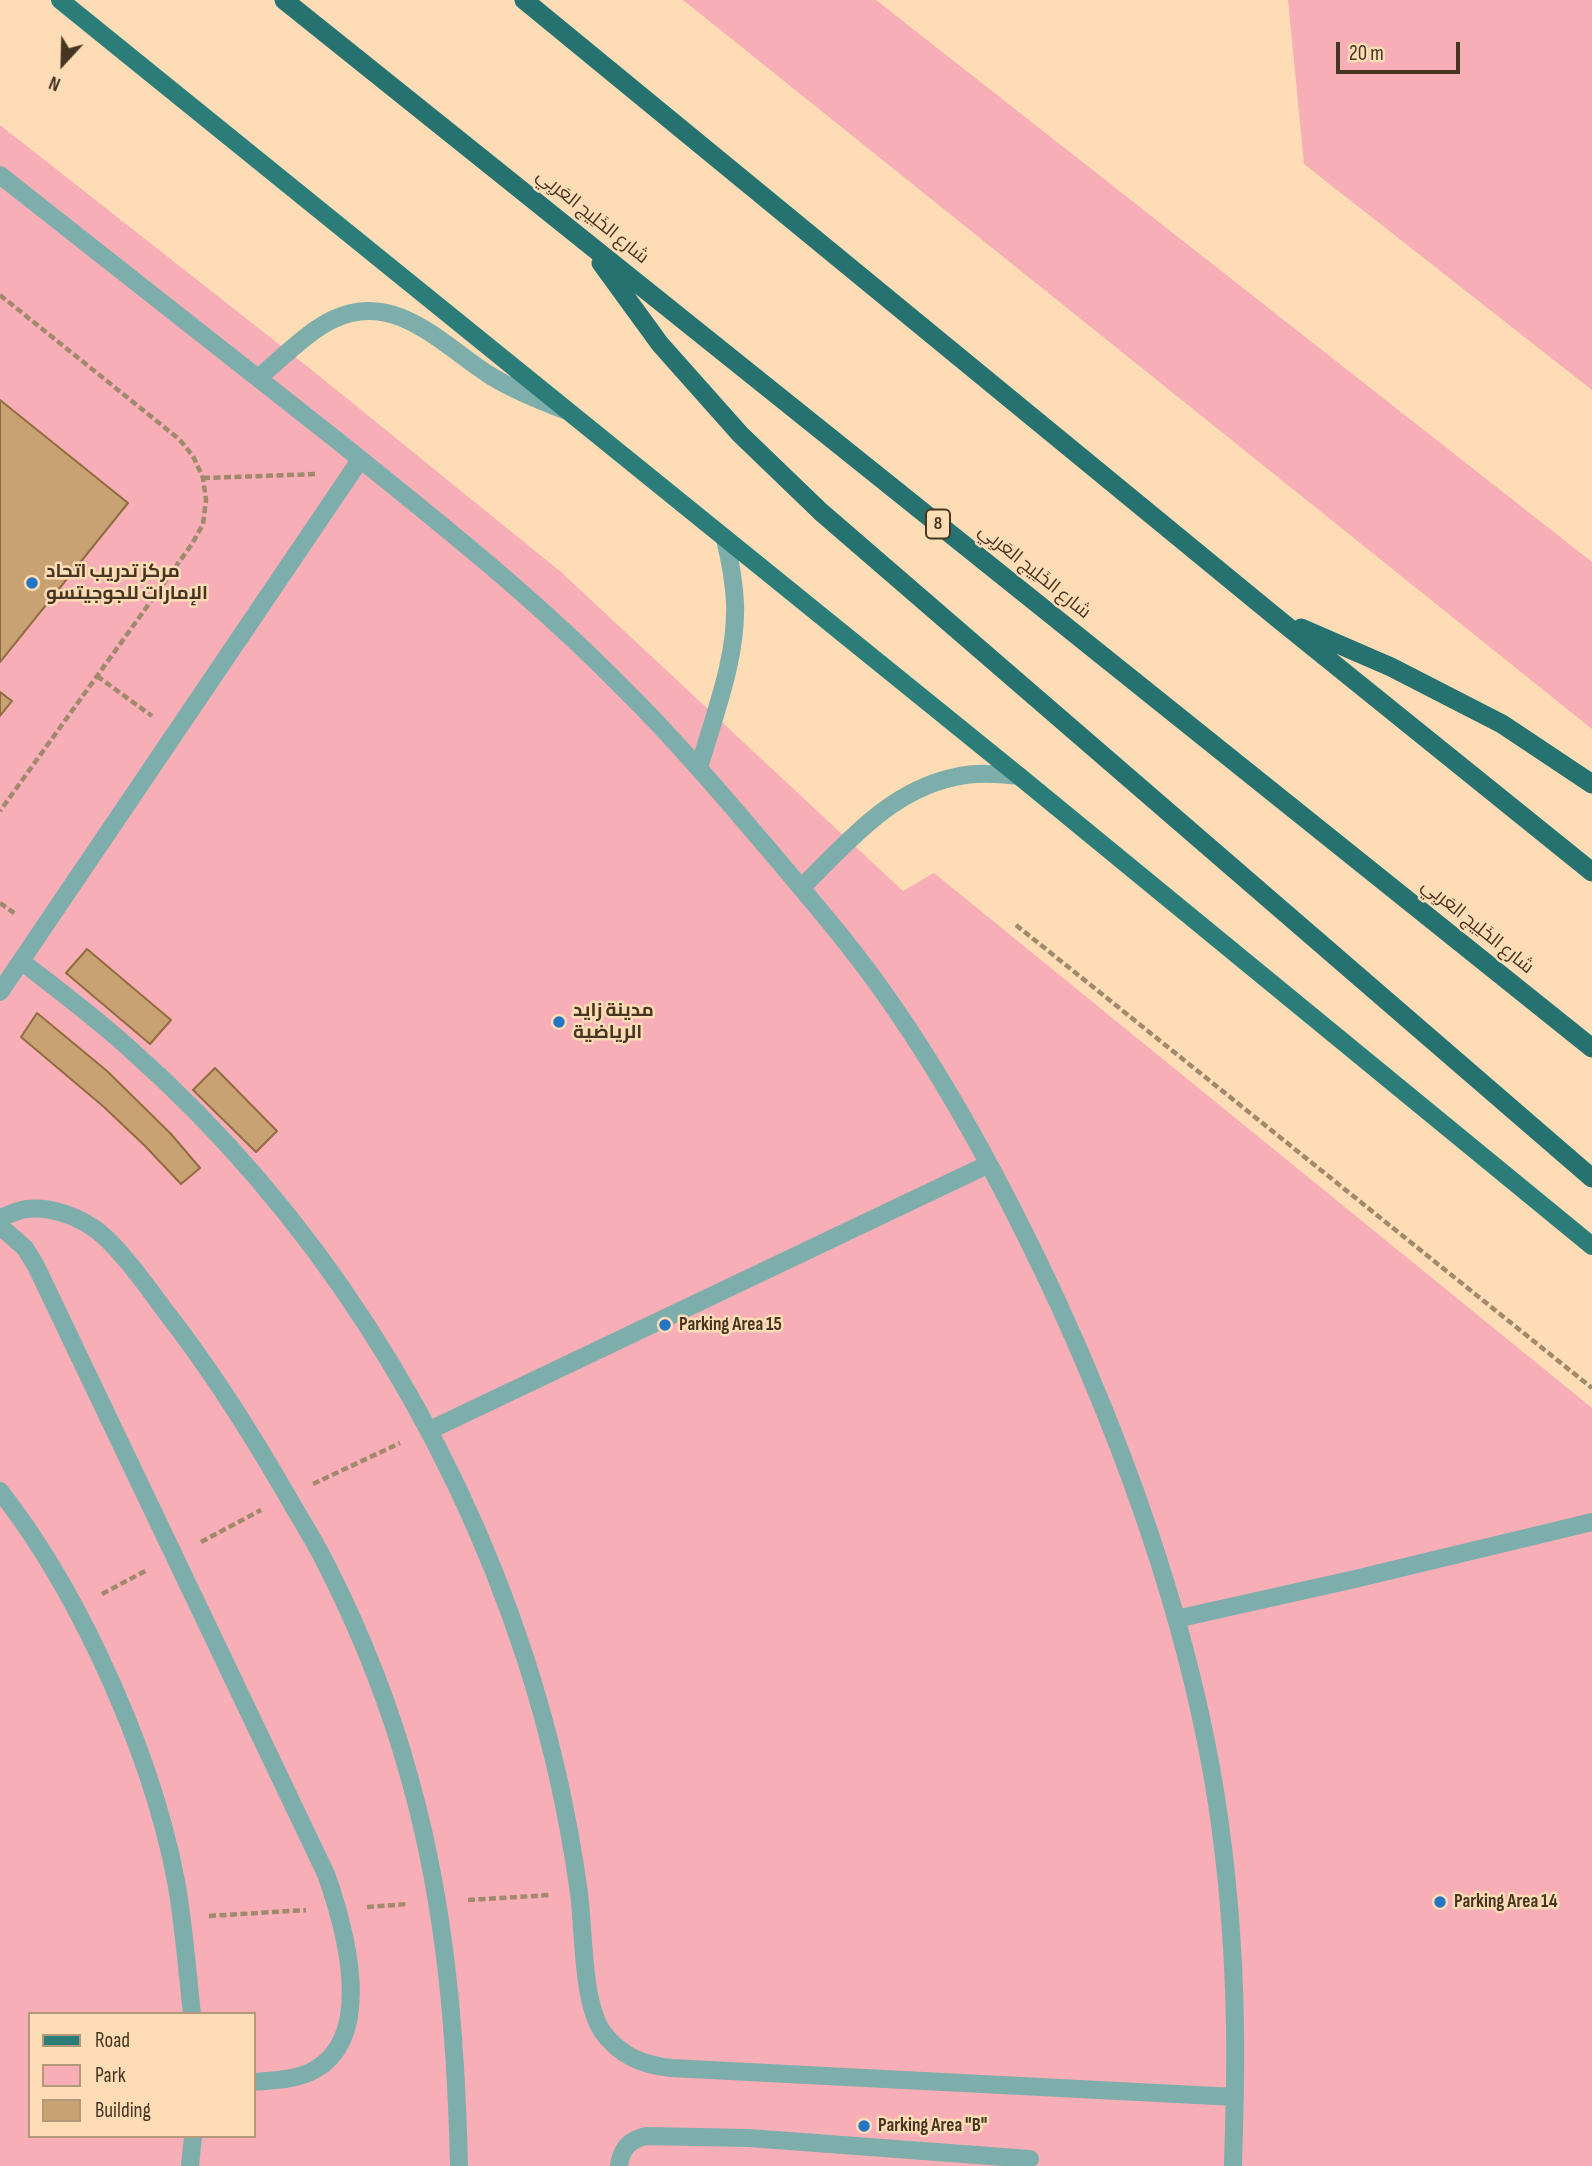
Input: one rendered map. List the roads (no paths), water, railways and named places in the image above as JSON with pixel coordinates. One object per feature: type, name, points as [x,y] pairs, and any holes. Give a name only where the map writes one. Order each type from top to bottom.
[{"type":"highway","name":"شارع الخَلِيج العَربِي","points":[[284,0],[1592,1048]]},
{"type":"highway","points":[[524,0],[1277,618],[1592,872]]},
{"type":"highway","points":[[587,242],[660,344],[740,433],[821,512],[1592,1178]]},
{"type":"highway","points":[[1277,618],[1391,667],[1502,724],[1592,784]]},
{"type":"main road","points":[[60,0],[1019,776],[1592,1245]]},
{"type":"lane","points":[[0,175],[433,516],[551,619],[619,684],[699,768],[801,888],[883,991],[939,1076],[989,1164],[1034,1252],[1075,1342],[1113,1433],[1176,1619],[1205,1736],[1223,1856],[1234,1976],[1233,2166]]},
{"type":"lane","points":[[258,378],[318,328],[334,319],[351,313],[388,313],[422,327],[493,377],[530,397],[570,413]]},
{"type":"lane","points":[[0,992],[360,460]]},
{"type":"lane","points":[[699,768],[727,672],[733,639],[733,572],[725,539]]},
{"type":"lane","points":[[801,888],[874,816],[899,798],[956,776],[1019,776]]},
{"type":"lane","points":[[21,961],[139,1057],[229,1147],[275,1199],[358,1310],[430,1430],[478,1531],[509,1609],[539,1702],[562,1797],[579,1894],[592,2011],[601,2029],[614,2045],[631,2058],[650,2066],[1235,2096]]},
{"type":"lane","points":[[430,1430],[989,1164]]},
{"type":"lane","points":[[0,1218],[26,1209],[60,1212],[92,1227],[105,1237],[205,1362],[248,1428],[327,1564],[360,1635],[387,1709],[411,1783],[438,1902],[453,2014],[458,2166]]},
{"type":"lane","points":[[0,1226],[25,1248],[36,1266],[326,1874],[338,1908],[350,1980],[346,2032],[329,2059],[316,2069],[287,2079],[256,2082]]},
{"type":"lane","points":[[0,1491],[40,1545],[76,1607],[136,1738],[168,1846],[182,1918],[192,2012]]},
{"type":"lane","points":[[1176,1619],[1592,1522]]},
{"type":"lane","points":[[619,2165],[627,2144],[646,2136],[749,2138],[1030,2159]]},
{"type":"lane","points":[[190,2166],[192,2138]]},
{"type":"place","name":"مركز تدريب اتحاد الإمارات للجوجيتسو","points":[[32,583]]},
{"type":"place","name":"مدينة زايد الرياضية","points":[[559,1022]]},
{"type":"place","name":"Parking Area 15","points":[[665,1325]]},
{"type":"place","name":"Parking Area 14","points":[[1440,1902]]},
{"type":"place","name":"Parking Area \"B\"","points":[[864,2126]]}]
